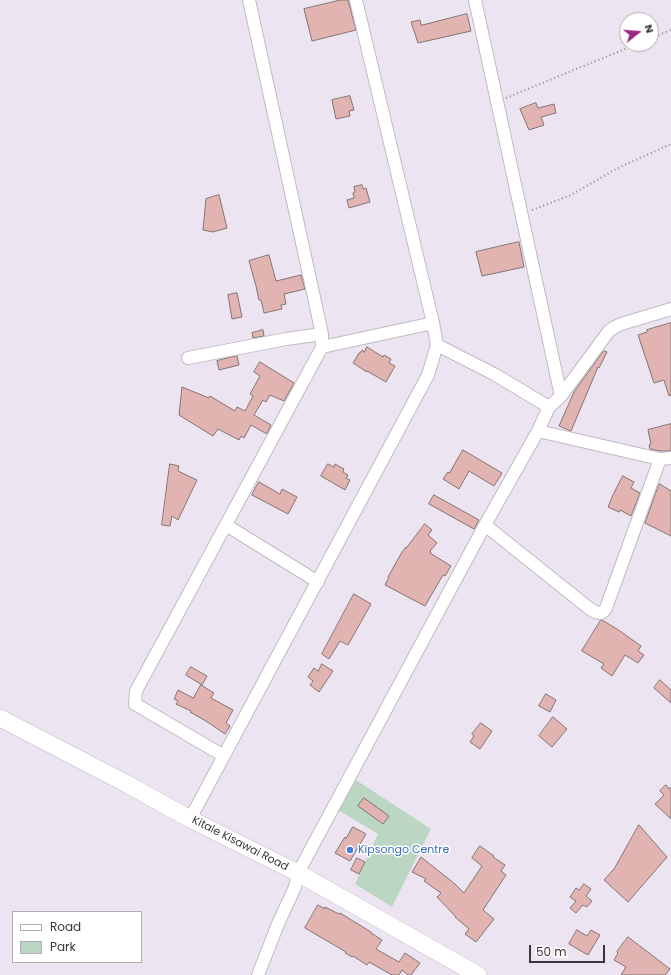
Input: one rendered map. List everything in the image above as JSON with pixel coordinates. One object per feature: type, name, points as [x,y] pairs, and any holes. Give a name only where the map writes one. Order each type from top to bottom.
[{"type":"street","points":[[224,756],[135,704],[136,691],[322,347],[322,334],[249,0]]},
{"type":"street","points":[[190,819],[428,375],[437,344],[356,0]]},
{"type":"street","points":[[475,0],[561,396]]},
{"type":"street","points":[[258,975],[278,924],[295,887],[298,873],[485,525],[538,431],[549,407],[561,396],[609,331],[621,324],[671,309]]},
{"type":"street","points":[[322,347],[433,323]]},
{"type":"street","points":[[188,358],[286,339],[322,334]]},
{"type":"street","points":[[437,344],[494,374],[549,407]]},
{"type":"street","points":[[485,525],[590,609],[601,613],[604,611],[666,458],[538,431]]},
{"type":"street","points":[[226,525],[318,582]]},
{"type":"street","name":"Kitale Kisawai Road","points":[[0,718],[127,784],[190,819],[298,873],[478,975]]},
{"type":"path","points":[[659,35],[671,30]]},
{"type":"path","points":[[498,101],[619,51]]},
{"type":"path","points":[[521,213],[571,196],[618,168],[671,144]]},
{"type":"green space","points":[[356,780],[431,829],[392,907],[355,884],[378,834],[338,810]]},
{"type":"building","points":[[341,0],[348,0],[356,30],[312,41],[304,9]]},
{"type":"building","points":[[467,14],[471,31],[418,43],[411,22],[420,20],[421,25]]},
{"type":"building","points":[[350,96],[354,110],[349,111],[350,116],[336,119],[332,100]]},
{"type":"building","points":[[536,103],[538,108],[554,104],[556,113],[541,117],[544,125],[529,130],[520,109]]},
{"type":"building","points":[[362,185],[363,189],[366,188],[370,202],[349,208],[347,200],[354,198],[354,187]]},
{"type":"building","points":[[219,195],[227,228],[213,232],[203,230],[206,199]]},
{"type":"building","points":[[519,242],[524,267],[482,276],[476,252]]},
{"type":"building","points":[[269,255],[276,281],[301,275],[305,289],[284,294],[286,304],[281,305],[282,309],[264,313],[261,300],[259,300],[249,261]]},
{"type":"building","points":[[237,293],[242,317],[232,319],[228,295]]},
{"type":"building","points":[[671,323],[671,395],[669,396],[664,380],[654,383],[638,335],[647,332],[647,330]]},
{"type":"building","points":[[263,330],[264,336],[253,338],[252,333]]},
{"type":"building","points":[[367,347],[383,357],[384,355],[391,359],[389,363],[395,366],[386,382],[353,363],[359,353],[362,350],[364,352]]},
{"type":"building","points":[[604,351],[607,352],[599,368],[598,367],[571,431],[559,426],[574,392]]},
{"type":"building","points":[[237,356],[239,365],[219,370],[217,361]]},
{"type":"building","points":[[260,362],[294,383],[284,401],[270,395],[266,402],[263,400],[254,415],[271,425],[267,434],[251,425],[244,438],[241,436],[239,440],[218,429],[213,436],[179,415],[182,387],[209,398],[210,396],[235,411],[237,407],[245,411],[253,396],[250,394],[260,376],[254,372]]},
{"type":"building","points":[[671,424],[671,451],[650,449],[649,445],[651,444],[648,430]]},
{"type":"building","points":[[463,450],[502,473],[494,486],[469,471],[459,489],[443,479],[448,472],[449,473]]},
{"type":"building","points":[[170,464],[179,466],[178,471],[197,480],[178,520],[172,516],[170,526],[162,525]]},
{"type":"building","points":[[328,464],[334,467],[335,464],[344,469],[343,472],[348,475],[346,478],[350,480],[345,490],[321,476]]},
{"type":"building","points":[[623,476],[634,482],[631,488],[640,493],[631,516],[620,510],[619,512],[608,507]]},
{"type":"building","points":[[259,482],[280,494],[282,489],[297,497],[288,514],[252,495]]},
{"type":"building","points":[[660,484],[671,491],[671,536],[645,523]]},
{"type":"building","points":[[434,495],[479,520],[474,529],[429,504]]},
{"type":"building","points":[[425,524],[432,530],[428,535],[437,543],[430,553],[451,566],[445,576],[443,575],[425,606],[385,585],[402,552]]},
{"type":"building","points":[[354,594],[371,604],[348,645],[340,641],[329,659],[322,654]]},
{"type":"building","points":[[601,620],[641,646],[638,651],[644,655],[638,663],[625,655],[612,676],[601,668],[604,664],[582,651]]},
{"type":"building","points":[[322,664],[333,671],[319,692],[310,685],[313,681],[308,677],[314,668],[318,671]]},
{"type":"building","points":[[191,667],[207,676],[202,685],[186,675]]},
{"type":"building","points":[[660,680],[671,690],[671,703],[654,688]]},
{"type":"building","points":[[201,685],[214,693],[211,698],[233,710],[226,723],[230,726],[225,734],[190,712],[191,711],[176,704],[178,701],[174,699],[178,690],[193,698]]},
{"type":"building","points":[[546,694],[556,700],[550,712],[539,706]]},
{"type":"building","points":[[553,717],[567,729],[552,747],[539,736]]},
{"type":"building","points":[[481,723],[492,731],[480,749],[470,742],[474,736],[472,734]]},
{"type":"building","points":[[666,785],[669,789],[671,787],[671,819],[655,804],[664,795],[660,791]]},
{"type":"building","points":[[364,798],[389,816],[383,824],[358,806]]},
{"type":"building","points":[[639,825],[667,857],[628,902],[604,880],[614,869]]},
{"type":"building","points":[[353,827],[366,834],[350,861],[335,853]]},
{"type":"building","points":[[480,846],[505,865],[501,871],[506,875],[483,910],[494,919],[476,942],[465,934],[469,929],[455,917],[437,897],[441,893],[424,881],[426,879],[412,872],[421,857],[464,893],[482,866],[472,858]]},
{"type":"building","points":[[357,858],[365,862],[359,874],[351,870]]},
{"type":"building","points":[[584,884],[591,889],[586,896],[592,901],[587,907],[583,905],[576,913],[570,908],[576,901],[570,897],[576,888],[579,890]]},
{"type":"building","points":[[318,905],[325,909],[325,907],[339,914],[340,913],[382,940],[376,949],[399,962],[405,953],[420,963],[411,975],[408,975],[402,970],[399,975],[392,975],[369,962],[367,965],[353,956],[352,957],[305,928]]},
{"type":"building","points":[[577,930],[587,936],[591,930],[600,935],[588,955],[569,944]]},
{"type":"building","points":[[628,937],[670,969],[665,975],[621,975],[626,967],[614,960],[618,953],[617,952]]},
{"type":"place","name":"Kipsongo Centre","points":[[350,850]]}]
